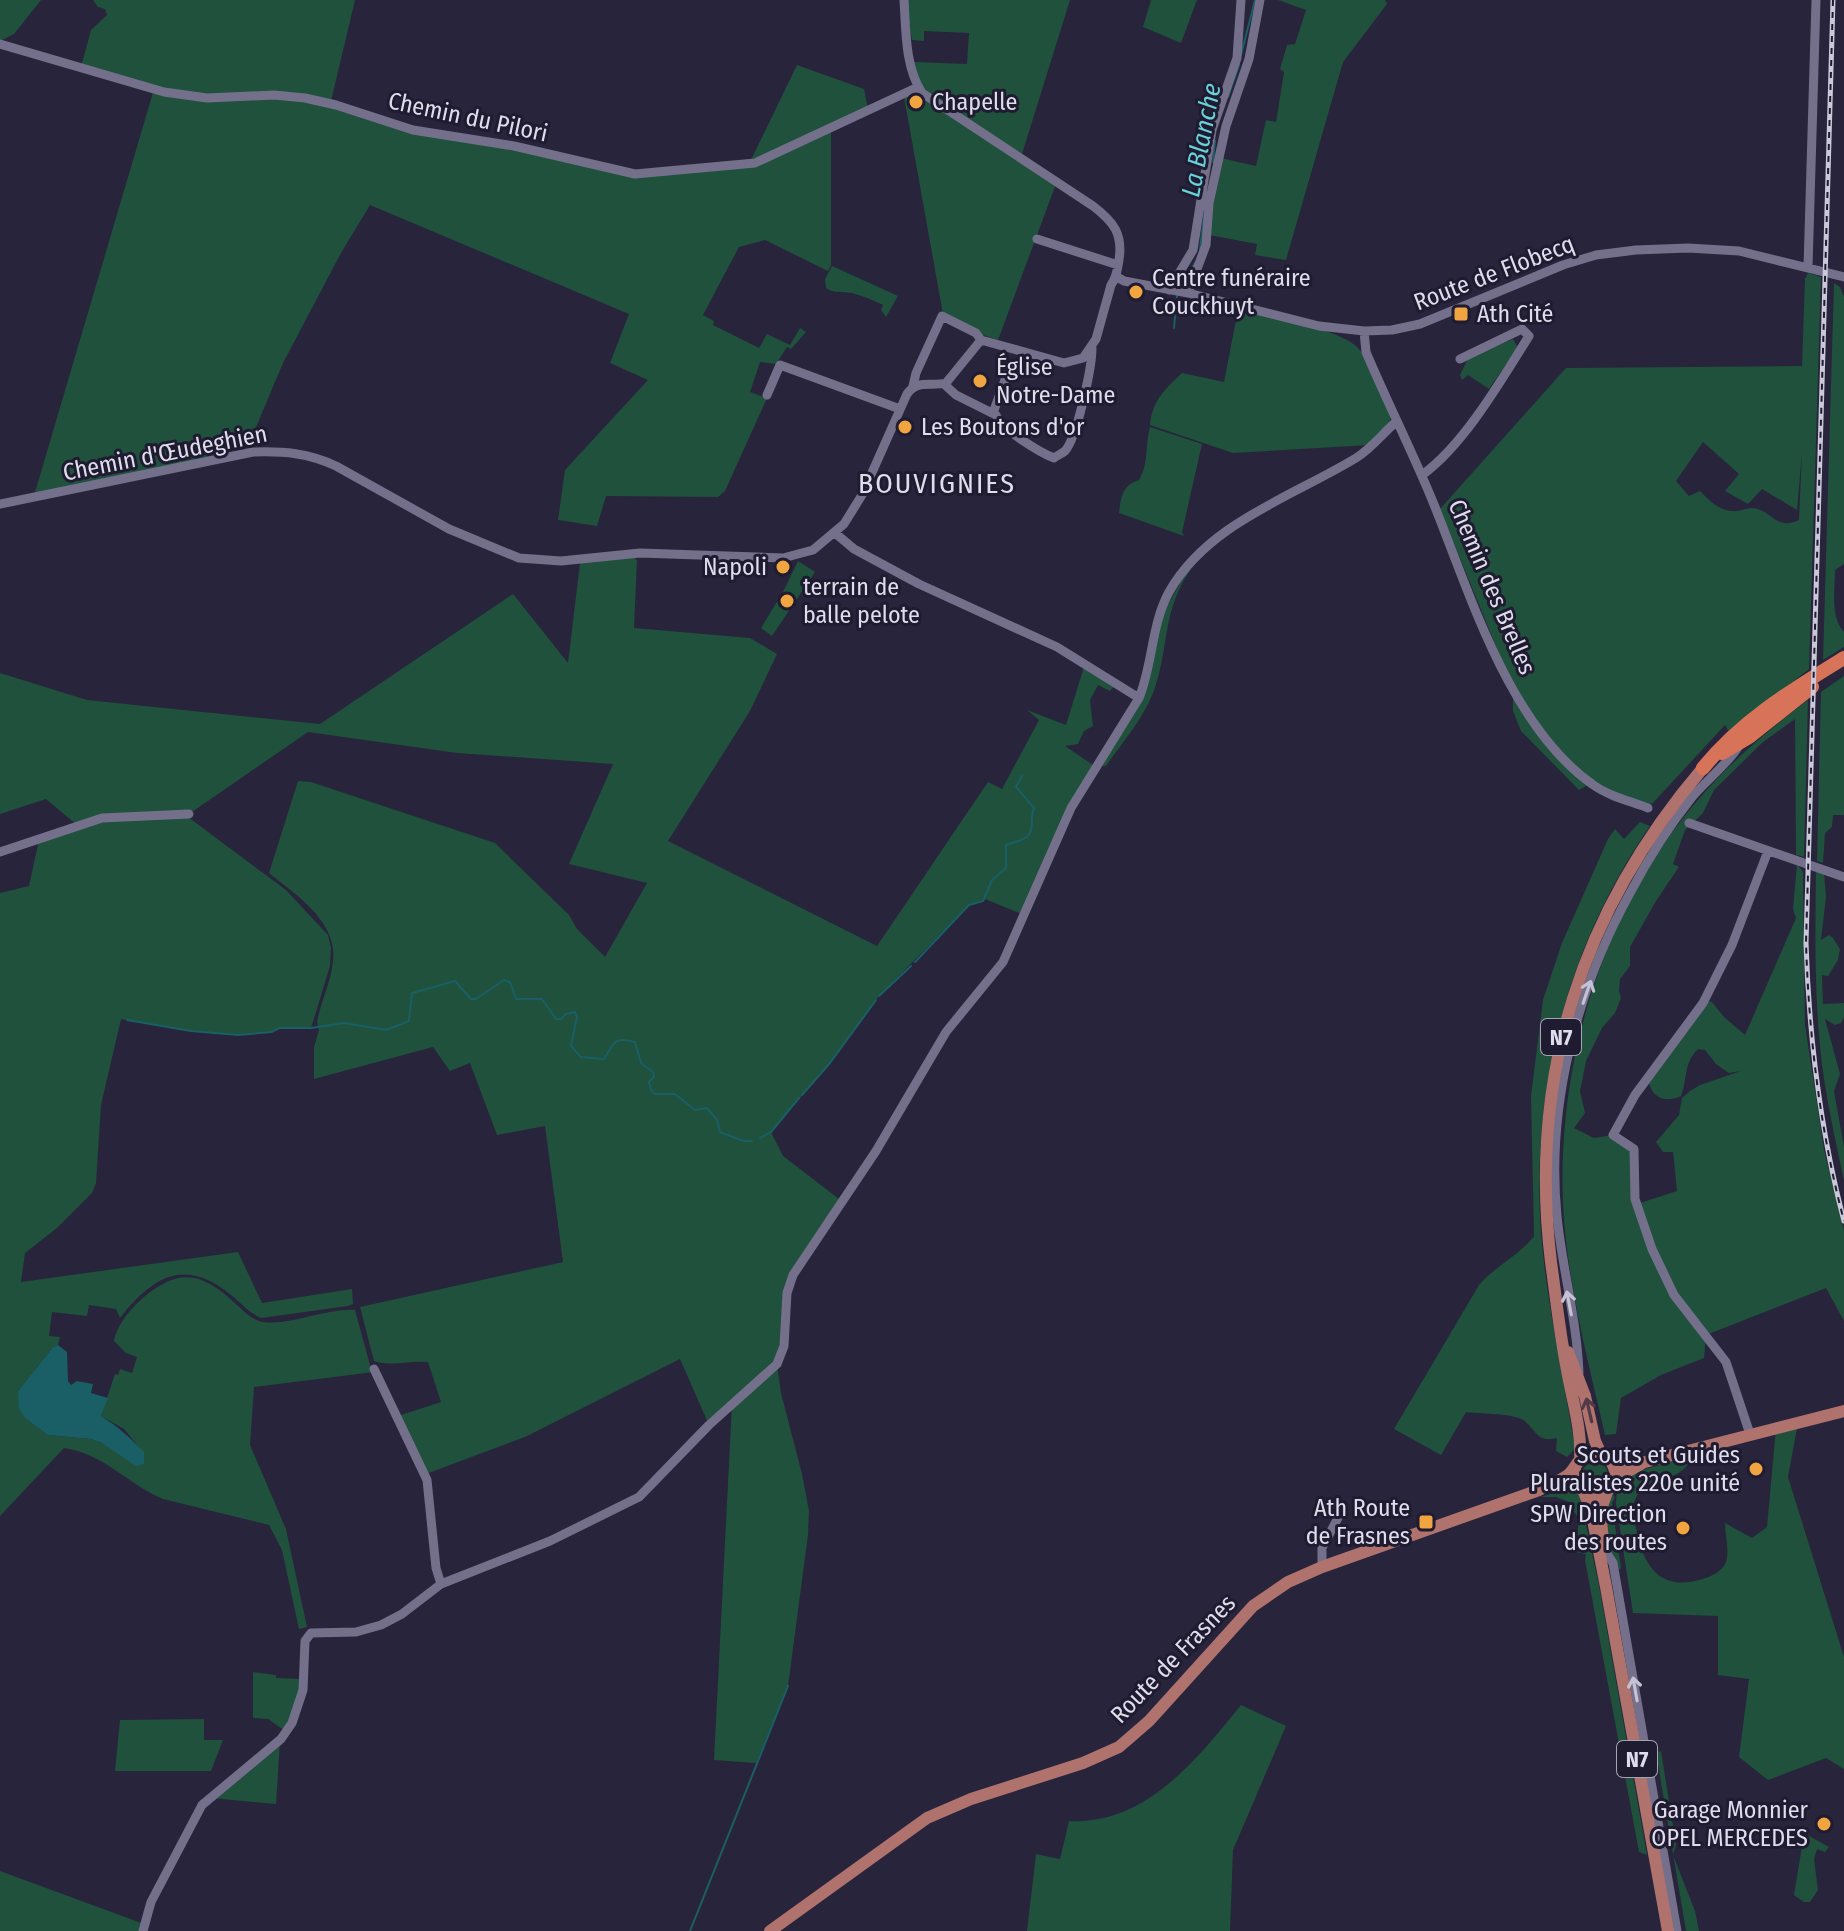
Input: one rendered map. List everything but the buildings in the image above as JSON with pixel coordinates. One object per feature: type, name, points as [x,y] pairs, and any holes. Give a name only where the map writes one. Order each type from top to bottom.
[{"type":"highway","points":[[1703,768],[1723,744],[1760,712],[1844,658]]},
{"type":"highway","name":"N7","points":[[1703,768],[1802,694],[1844,667]]},
{"type":"main road","name":"N7","points":[[1606,1457],[1595,1441],[1589,1410],[1564,1341],[1547,1232],[1545,1171],[1549,1105],[1562,1035],[1586,959],[1620,884],[1649,837],[1703,768]]},
{"type":"main road","points":[[1564,1341],[1564,1357],[1580,1445],[1575,1479],[1582,1491],[1596,1495],[1611,1487],[1621,1475],[1645,1462]]},
{"type":"main road","points":[[1578,1464],[1590,1454],[1619,1463],[1645,1462],[1844,1411]]},
{"type":"main road","points":[[1606,1457],[1616,1469],[1611,1487]]},
{"type":"main road","name":"Route de Frasnes","points":[[770,1931],[927,1818],[957,1803],[1083,1763],[1119,1747],[1149,1721],[1253,1606],[1288,1582],[1539,1490],[1566,1477],[1578,1464]]},
{"type":"main road","name":"Route de Frasnes","points":[[1539,1490],[1564,1486],[1582,1491]]},
{"type":"main road","name":"N7","points":[[1606,1587],[1600,1512],[1611,1487]]},
{"type":"main road","name":"N7","points":[[1582,1491],[1591,1510],[1668,1931]]},
{"type":"street","points":[[904,0],[910,62],[918,87],[930,99],[1047,174],[1110,219],[1120,240],[1117,277],[1111,285],[1092,348],[1090,372],[1071,440],[1065,451],[1054,458],[1045,455],[997,421],[993,413],[956,395],[944,384],[919,383],[913,386]]},
{"type":"street","points":[[1178,291],[1193,250],[1212,130],[1237,58],[1241,0]]},
{"type":"street","points":[[1178,291],[1206,245],[1209,203],[1226,126],[1249,59],[1260,0]]},
{"type":"street","points":[[1808,267],[1816,0]]},
{"type":"street","name":"Chemin du Pilori","points":[[0,44],[164,92],[207,98],[274,95],[305,98],[413,130],[514,146],[635,174],[755,163],[918,87]]},
{"type":"street","points":[[1037,239],[1118,265]]},
{"type":"street","name":"Route de Flobecq","points":[[1117,277],[1319,326],[1364,331],[1392,330],[1420,324],[1546,271],[1616,252],[1661,248],[1739,251],[1808,267],[1843,279]]},
{"type":"street","points":[[1092,348],[1083,358],[1064,363],[981,340],[976,333],[942,316],[862,495],[853,512],[835,533],[854,549],[919,584],[1057,647],[1139,698]]},
{"type":"street","points":[[1422,475],[1437,462],[1490,399],[1529,336],[1522,329],[1460,359]]},
{"type":"street","name":"Chemin des Brelles","points":[[1364,331],[1366,352],[1422,475],[1484,630],[1534,724],[1577,772],[1593,785],[1648,808]]},
{"type":"street","points":[[944,384],[981,340]]},
{"type":"street","points":[[767,395],[780,365],[900,409]]},
{"type":"street","points":[[993,413],[1010,366]]},
{"type":"street","points":[[143,1931],[151,1902],[202,1805],[281,1739],[292,1723],[303,1690],[307,1636],[315,1632],[356,1632],[381,1625],[402,1614],[441,1584],[541,1545],[639,1497],[718,1416],[777,1364],[784,1346],[787,1293],[793,1275],[876,1151],[946,1032],[1000,968],[1065,820],[1146,683],[1163,603],[1174,583],[1190,563],[1228,530],[1363,453],[1397,421]]},
{"type":"street","name":"Chemin d'Œudeghien","points":[[0,504],[253,452],[286,451],[320,458],[449,529],[504,554],[534,560],[561,561],[640,553],[783,558],[813,550],[835,533]]},
{"type":"street","points":[[1579,1380],[1579,1356],[1559,1234],[1556,1179],[1559,1113],[1576,1025],[1602,951],[1639,876],[1675,820],[1735,752],[1738,743]]},
{"type":"street","points":[[0,852],[102,818],[189,814]]},
{"type":"street","points":[[1689,823],[1844,877]]},
{"type":"street","points":[[1750,1434],[1726,1362],[1674,1295],[1652,1249],[1635,1199],[1634,1149],[1613,1135],[1635,1095],[1703,1003],[1732,945],[1768,851]]},
{"type":"street","points":[[374,1369],[427,1480],[436,1568],[441,1584]]},
{"type":"street","points":[[1322,1567],[1322,1548],[1339,1516]]},
{"type":"street","points":[[1604,1549],[1613,1563],[1677,1931]]},
{"type":"shaded area","points":[[0,0],[41,0],[14,34],[0,41]]},
{"type":"shaded area","points":[[93,0],[355,0],[331,101],[215,96],[150,86],[81,67],[91,30],[107,15],[105,9],[98,7]]},
{"type":"shaded area","points":[[904,0],[1070,0],[1022,154],[926,92],[913,62],[967,64],[969,33],[924,31],[924,41],[912,40]]},
{"type":"shaded area","points":[[1151,0],[1197,0],[1181,43],[1143,27]]},
{"type":"shaded area","points":[[1278,0],[1385,0],[1387,4],[1343,62],[1286,260],[1255,255],[1257,244],[1209,235],[1210,208],[1221,158],[1256,166],[1266,120],[1276,122],[1284,72],[1280,69],[1287,45],[1295,44],[1306,10]]},
{"type":"shaded area","points":[[797,65],[864,89],[868,109],[750,162]]},
{"type":"shaded area","points":[[154,89],[193,97],[290,96],[401,127],[627,173],[748,164],[831,129],[831,265],[828,271],[765,240],[739,247],[703,315],[714,321],[713,325],[759,348],[767,334],[790,345],[800,328],[806,332],[791,349],[787,347],[776,364],[760,362],[750,392],[767,398],[725,491],[718,497],[606,496],[597,526],[558,520],[565,470],[648,380],[610,363],[629,314],[370,205],[283,363],[249,444],[203,463],[33,499]]},
{"type":"shaded area","points":[[916,95],[931,104],[1056,184],[998,340],[943,314],[904,97]]},
{"type":"shaded area","points":[[832,266],[898,296],[886,317],[881,310],[883,305],[879,303],[826,288],[825,279]]},
{"type":"shaded area","points":[[1808,273],[1821,277],[1809,669],[1729,732],[1725,725],[1652,804],[1614,796],[1591,783],[1579,790],[1521,731],[1513,711],[1513,688],[1440,509],[1566,368],[1802,366],[1805,279]],"holes":[[[1703,442],[1739,474],[1725,491],[1748,504],[1762,489],[1797,510],[1802,453],[1799,520],[1779,522],[1765,512],[1752,508],[1735,511],[1723,509],[1700,491],[1689,496],[1676,481]]]},
{"type":"shaded area","points":[[1834,283],[1840,287],[1844,297],[1844,564],[1835,570],[1834,594],[1837,619],[1844,632],[1844,647],[1823,660]]},
{"type":"shaded area","points":[[1238,310],[1319,329],[1349,341],[1358,348],[1377,381],[1391,417],[1389,424],[1369,445],[1233,453],[1150,425],[1157,402],[1182,373],[1224,382]]},
{"type":"shaded area","points":[[1513,339],[1516,350],[1489,389],[1468,375],[1462,380],[1460,375],[1468,358]]},
{"type":"shaded area","points":[[1150,427],[1202,444],[1182,532],[1184,536],[1119,513],[1126,489],[1142,474]]},
{"type":"shaded area","points":[[633,557],[637,560],[634,628],[750,638],[777,654],[750,711],[668,841],[877,946],[988,782],[1002,789],[1039,720],[1027,710],[1066,725],[1084,667],[1115,685],[1110,691],[1098,685],[1090,700],[1093,726],[1084,731],[1078,744],[1065,746],[1096,767],[1078,795],[1024,915],[985,899],[969,905],[879,996],[830,1063],[771,1132],[783,1156],[843,1202],[798,1266],[785,1308],[777,1364],[809,1511],[808,1535],[788,1686],[756,1763],[714,1760],[732,1404],[709,1425],[680,1359],[525,1437],[426,1474],[398,1416],[441,1402],[428,1362],[374,1361],[360,1307],[563,1262],[545,1126],[497,1135],[470,1063],[450,1071],[433,1047],[314,1079],[314,1047],[319,1030],[317,1022],[332,969],[333,947],[329,934],[313,911],[269,873],[298,781],[311,782],[495,843],[569,915],[577,929],[605,957],[647,883],[569,864],[613,764],[457,753],[308,732],[189,814],[115,817],[77,825],[46,799],[0,814],[0,673],[87,700],[320,724],[513,594],[568,663],[580,563]]},
{"type":"shaded area","name":"terrain de balle pelote","points":[[798,561],[815,572],[772,636],[761,628]]},
{"type":"shaded area","points":[[1189,568],[1170,615],[1158,677],[1149,703],[1106,766],[1098,766],[1141,701],[1162,615]]},
{"type":"shaded area","points":[[1844,676],[1844,815],[1833,815],[1832,827],[1825,833],[1823,863],[1817,861],[1821,692]]},
{"type":"shaded area","points":[[1808,700],[1804,857],[1796,855],[1795,719],[1763,742],[1714,790],[1703,813],[1685,830],[1673,864],[1679,867],[1630,947],[1630,966],[1620,979],[1621,998],[1586,1061],[1580,1091],[1585,1113],[1574,1128],[1594,1138],[1613,1135],[1634,1149],[1637,1204],[1677,1191],[1673,1152],[1663,1152],[1656,1142],[1679,1115],[1682,1098],[1690,1091],[1741,1071],[1729,1073],[1716,1064],[1705,1050],[1698,1049],[1688,1066],[1681,1096],[1661,1098],[1649,1083],[1708,1001],[1745,1035],[1796,918],[1793,909],[1797,864],[1803,872],[1805,1025],[1824,1150],[1844,1231],[1844,1321],[1826,1288],[1706,1335],[1704,1358],[1661,1375],[1621,1398],[1616,1434],[1605,1435],[1575,1302],[1564,1220],[1563,1163],[1567,1106],[1577,1049],[1592,993],[1612,938],[1668,838],[1728,768]]},
{"type":"shaded area","points":[[188,817],[286,890],[328,935],[330,966],[311,1028],[230,1035],[121,1019],[101,1105],[96,1183],[92,1193],[57,1228],[25,1253],[21,1282],[238,1252],[262,1303],[352,1289],[353,1304],[261,1318],[214,1283],[199,1277],[171,1276],[145,1291],[120,1318],[116,1309],[89,1305],[87,1316],[52,1312],[49,1336],[60,1337],[58,1345],[53,1347],[18,1391],[26,1419],[48,1435],[137,1445],[124,1429],[101,1416],[115,1374],[118,1375],[120,1369],[132,1373],[137,1357],[126,1353],[114,1341],[118,1328],[135,1305],[158,1287],[182,1277],[203,1281],[225,1294],[252,1318],[263,1322],[285,1322],[355,1310],[374,1372],[254,1387],[250,1445],[286,1529],[307,1627],[299,1629],[282,1550],[269,1525],[163,1499],[79,1451],[64,1448],[0,1516],[0,893],[29,886],[39,840],[88,823]]},
{"type":"shaded area","points":[[1640,822],[1650,826],[1621,872],[1576,969],[1549,1072],[1542,1125],[1539,1179],[1541,1233],[1551,1315],[1575,1449],[1567,1457],[1556,1451],[1557,1438],[1539,1436],[1519,1418],[1466,1412],[1441,1455],[1394,1429],[1479,1285],[1534,1236],[1531,1096],[1543,1000],[1562,943],[1608,839],[1615,829],[1624,839]]},
{"type":"shaded area","points":[[1816,871],[1824,873],[1826,897],[1821,940],[1829,935],[1840,949],[1838,960],[1828,976],[1822,975],[1823,1004],[1844,1003],[1841,1023],[1835,1025],[1825,1019],[1840,1074],[1834,1091],[1844,1147],[1844,1181],[1826,1092],[1818,1027]]},
{"type":"shaded area","points":[[58,1345],[67,1352],[68,1381],[71,1385],[77,1381],[93,1384],[91,1393],[108,1398],[101,1416],[144,1452],[144,1464],[136,1466],[91,1439],[48,1435],[26,1419],[19,1409],[18,1391],[53,1347]]},
{"type":"shaded area","points":[[1798,1423],[1788,1477],[1844,1657],[1844,1769],[1826,1758],[1768,1780],[1739,1757],[1749,1679],[1718,1675],[1718,1616],[1633,1613],[1616,1503],[1617,1488],[1629,1474],[1687,1457],[1688,1464],[1682,1470],[1653,1482],[1640,1492],[1634,1504],[1634,1518],[1646,1560],[1659,1576],[1678,1582],[1706,1578],[1720,1570],[1726,1562],[1725,1523],[1752,1538],[1767,1527],[1776,1428]]},
{"type":"shaded area","points":[[1595,1462],[1604,1466],[1608,1475],[1604,1484],[1595,1488],[1586,1484],[1582,1475],[1586,1466]]},
{"type":"shaded area","points":[[1568,1489],[1580,1495],[1587,1508],[1583,1510],[1647,1855],[1639,1852],[1586,1554],[1575,1552],[1579,1520],[1569,1502],[1556,1497],[1540,1497]]},
{"type":"shaded area","points":[[1612,1494],[1615,1497],[1612,1503],[1619,1570],[1605,1543],[1603,1505]]},
{"type":"shaded area","points":[[253,1672],[276,1675],[276,1678],[301,1679],[299,1696],[285,1731],[268,1719],[253,1718]]},
{"type":"shaded area","points":[[1241,1705],[1286,1726],[1233,1850],[1230,1931],[1027,1931],[1036,1854],[1060,1859],[1069,1821],[1097,1819],[1122,1812],[1167,1785],[1188,1766]]},
{"type":"shaded area","points":[[204,1719],[204,1740],[223,1740],[211,1771],[115,1771],[120,1720]]},
{"type":"shaded area","points":[[280,1741],[276,1804],[211,1798]]},
{"type":"shaded area","points":[[1661,1751],[1676,1845],[1673,1854],[1656,1752]]},
{"type":"shaded area","points":[[1809,1836],[1829,1847],[1825,1852],[1817,1849],[1814,1859],[1818,1890],[1810,1902],[1804,1902],[1794,1895],[1802,1846]]},
{"type":"shaded area","points":[[1673,1856],[1695,1911],[1699,1931],[1686,1931]]},
{"type":"shaded area","points":[[0,1871],[144,1924],[143,1931],[0,1931]]},
{"type":"waterway","name":"La Blanche","points":[[1241,55],[1255,0]]},
{"type":"waterway","name":"La Blanche","points":[[1228,97],[1239,65]]},
{"type":"waterway","name":"La Blanche","points":[[1213,162],[1215,141]]},
{"type":"waterway","name":"La Blanche","points":[[1200,249],[1204,216]]},
{"type":"waterway","name":"La Blanche","points":[[1181,286],[1195,263]]},
{"type":"waterway","name":"La Blanche","points":[[1174,328],[1177,296]]},
{"type":"waterway","points":[[915,962],[969,905],[983,901],[992,880],[1006,868],[1006,845],[1023,839],[1030,832],[1034,808],[1016,787],[1022,776]]},
{"type":"waterway","points":[[879,996],[911,966]]},
{"type":"waterway","points":[[127,1020],[238,1035],[344,1023],[386,1030],[409,1021],[412,993],[455,981],[471,999],[476,999],[504,980],[510,982],[516,999],[542,999],[556,1019],[575,1012],[577,1017],[571,1046],[581,1057],[604,1059],[618,1041],[635,1042],[641,1063],[653,1072],[654,1077],[649,1082],[655,1094],[675,1094],[695,1110],[707,1108],[717,1120],[720,1132],[743,1141],[752,1141]]},
{"type":"waterway","points":[[802,1095],[830,1063],[876,1000]]},
{"type":"waterway","points":[[760,1138],[771,1132],[799,1098]]},
{"type":"waterway","points":[[690,1931],[788,1686]]},
{"type":"railway","points":[[1833,0],[1806,943],[1817,1084],[1828,1153],[1844,1221]]},
{"type":"place","name":"Chapelle","points":[[916,102]]},
{"type":"place","name":"Centre funéraire Couckhuyt","points":[[1136,292]]},
{"type":"place","name":"Ath Cité","points":[[1461,314]]},
{"type":"place","name":"Église Notre-Dame","points":[[980,381]]},
{"type":"place","name":"Les Boutons d'or","points":[[905,427]]},
{"type":"place","name":"Napoli","points":[[783,567]]},
{"type":"place","name":"terrain de balle pelote","points":[[787,601]]},
{"type":"place","name":"Scouts et Guides Pluralistes 220e unité","points":[[1756,1469]]},
{"type":"place","name":"Ath Route de Frasnes","points":[[1426,1522]]},
{"type":"place","name":"SPW Direction des routes","points":[[1683,1528]]},
{"type":"place","name":"Garage Monnier OPEL MERCEDES","points":[[1824,1824]]},
{"type":"district","name":"BOUVIGNIES","points":[[937,483]]}]
